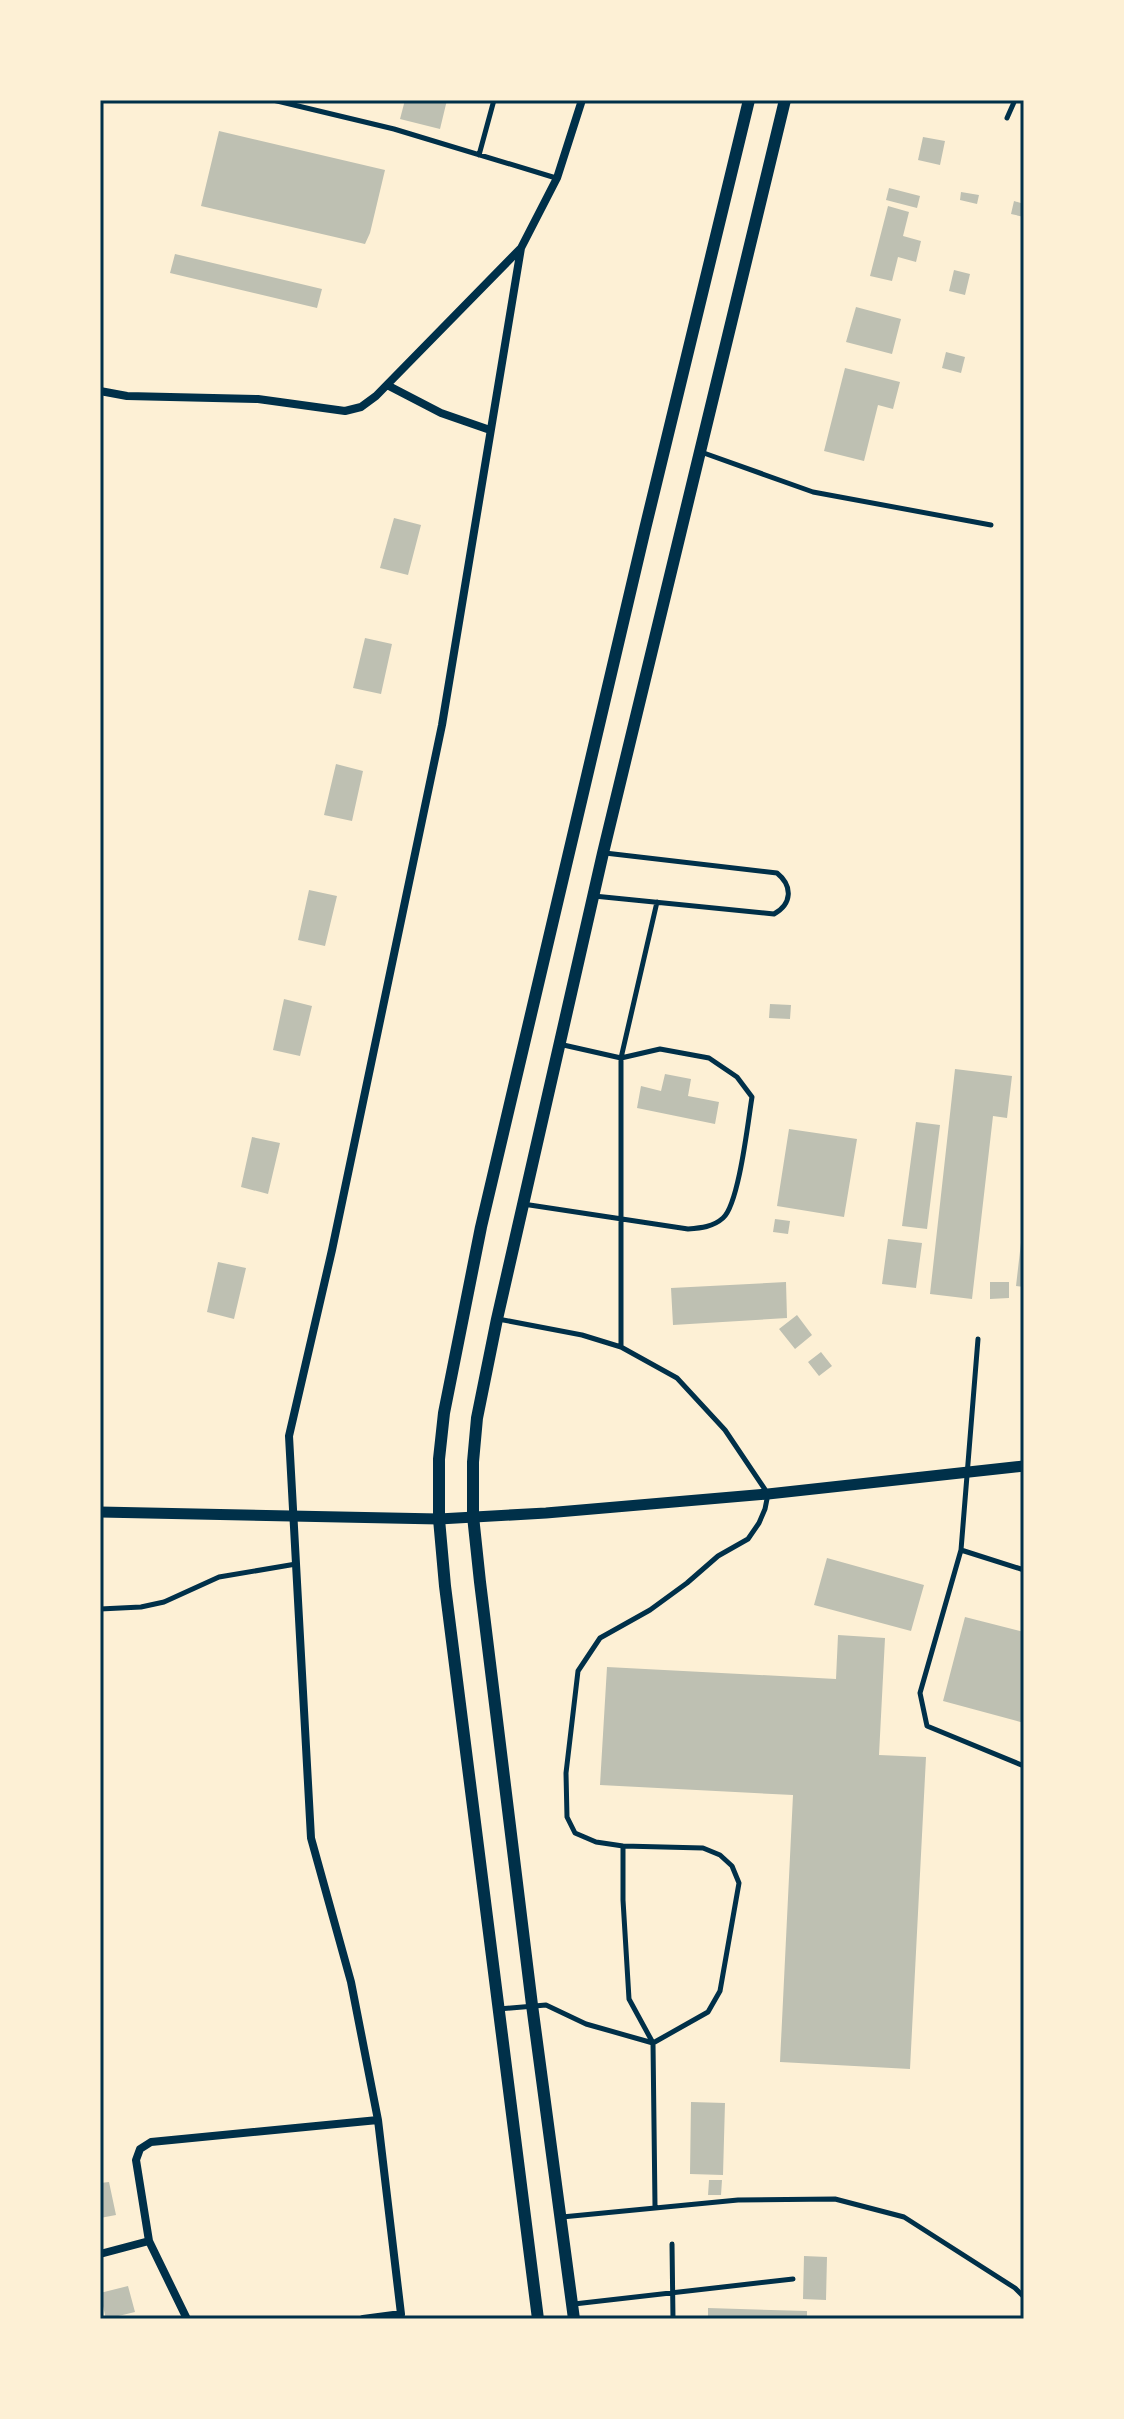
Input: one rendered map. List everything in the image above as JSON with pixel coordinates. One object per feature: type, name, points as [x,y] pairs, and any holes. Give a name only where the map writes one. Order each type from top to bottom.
[{"type":"main road","points":[[538,2319],[445,1586],[439,1519],[439,1459],[444,1413],[481,1227],[648,514],[749,100]]},
{"type":"main road","points":[[574,2319],[532,2005],[473,1516],[477,1418],[522,1204],[603,853],[785,100]]},
{"type":"street","points":[[363,2319],[401,2317],[378,2120],[351,1982],[311,1838],[289,1436],[332,1250],[442,725],[521,248],[557,178],[582,100]]},
{"type":"street","points":[[100,391],[127,396],[258,399],[345,411],[361,407],[376,396],[521,248]]},
{"type":"street","points":[[387,385],[441,413],[490,430]]},
{"type":"street","points":[[100,1512],[439,1519],[768,1494],[1024,1466]]},
{"type":"street","points":[[187,2319],[149,2241],[136,2160],[140,2149],[151,2142],[378,2120]]},
{"type":"street","points":[[100,2254],[149,2241]]},
{"type":"lane","points":[[273,100],[394,129],[557,178]]},
{"type":"lane","points":[[479,155],[494,100]]},
{"type":"lane","points":[[1007,118],[1015,100]]},
{"type":"lane","points":[[700,452],[813,492],[991,525]]},
{"type":"lane","points":[[593,896],[774,914],[787,903],[789,887],[777,873],[603,853]]},
{"type":"lane","points":[[621,1347],[621,1058],[657,902]]},
{"type":"lane","points":[[522,1204],[688,1229],[708,1227],[725,1217],[734,1198],[752,1097],[737,1077],[709,1058],[660,1049],[621,1058],[559,1044]]},
{"type":"lane","points":[[497,1319],[582,1335],[621,1347],[677,1378],[725,1430],[768,1494],[759,1523],[748,1539],[718,1556],[650,1610],[600,1638],[578,1671],[566,1773],[567,1817],[575,1833],[596,1842],[623,1846],[703,1848],[720,1855],[732,1866],[739,1883],[720,1991],[708,2012],[653,2043],[586,2024],[546,2005],[499,2009]]},
{"type":"lane","points":[[978,1339],[961,1550],[920,1693],[927,1726],[1024,1766]]},
{"type":"lane","points":[[961,1550],[1024,1570]]},
{"type":"lane","points":[[100,1609],[164,1602],[219,1577],[296,1564]]},
{"type":"lane","points":[[623,1846],[629,1999],[653,2043],[655,2206]]},
{"type":"lane","points":[[561,2217],[738,2200],[835,2199],[904,2217],[1015,2288],[1024,2297]]},
{"type":"lane","points":[[672,2244],[673,2319]]},
{"type":"lane","points":[[573,2304],[793,2279]]},
{"type":"building","points":[[405,100],[447,100],[440,129],[400,119]]},
{"type":"building","points":[[219,131],[385,170],[365,244],[201,206]]},
{"type":"building","points":[[923,137],[945,141],[940,165],[918,160]]},
{"type":"building","points":[[889,188],[920,196],[917,208],[886,200]]},
{"type":"building","points":[[961,192],[979,195],[977,204],[960,200]]},
{"type":"building","points":[[1014,201],[1024,204],[1024,217],[1011,214]]},
{"type":"building","points":[[888,206],[909,212],[903,236],[921,241],[916,262],[898,257],[892,281],[870,276]]},
{"type":"building","points":[[175,254],[322,289],[317,308],[170,273]]},
{"type":"building","points":[[954,270],[970,274],[965,295],[949,291]]},
{"type":"building","points":[[856,307],[901,319],[892,354],[846,342]]},
{"type":"building","points":[[946,352],[965,357],[961,373],[942,368]]},
{"type":"building","points":[[845,368],[900,382],[893,409],[878,405],[864,461],[824,451]]},
{"type":"building","points":[[394,518],[421,525],[408,575],[380,568]]},
{"type":"building","points":[[365,638],[392,644],[381,694],[353,688]]},
{"type":"building","points":[[336,764],[363,771],[352,821],[324,815]]},
{"type":"building","points":[[309,890],[337,896],[325,946],[298,940]]},
{"type":"building","points":[[284,999],[312,1006],[300,1056],[273,1050]]},
{"type":"building","points":[[770,1004],[791,1005],[790,1019],[769,1018]]},
{"type":"building","points":[[955,1069],[1012,1076],[1007,1118],[993,1116],[972,1299],[930,1294]]},
{"type":"building","points":[[665,1074],[691,1079],[688,1096],[719,1102],[715,1124],[637,1108],[641,1086],[661,1091]]},
{"type":"building","points":[[916,1122],[940,1125],[927,1229],[902,1226]]},
{"type":"building","points":[[789,1129],[857,1139],[844,1217],[777,1206]]},
{"type":"building","points":[[252,1137],[280,1143],[268,1194],[241,1187]]},
{"type":"building","points":[[775,1219],[790,1221],[788,1234],[773,1232]]},
{"type":"building","points":[[1024,1234],[1024,1287],[1016,1286]]},
{"type":"building","points":[[888,1239],[922,1243],[916,1288],[882,1284]]},
{"type":"building","points":[[218,1262],[246,1268],[234,1319],[207,1312]]},
{"type":"building","points":[[786,1282],[787,1318],[673,1325],[671,1288]]},
{"type":"building","points":[[990,1282],[1009,1282],[1009,1298],[990,1299]]},
{"type":"building","points":[[797,1315],[812,1335],[795,1349],[779,1329]]},
{"type":"building","points":[[821,1352],[832,1366],[819,1376],[808,1362]]},
{"type":"building","points":[[827,1558],[924,1585],[911,1631],[814,1605]]},
{"type":"building","points":[[965,1617],[1024,1632],[1024,1723],[943,1701]]},
{"type":"building","points":[[838,1635],[885,1638],[879,1755],[926,1757],[910,2069],[780,2062],[793,1795],[600,1785],[607,1667],[836,1679]]},
{"type":"building","points":[[691,2102],[725,2103],[723,2175],[690,2174]]},
{"type":"building","points":[[709,2180],[722,2180],[721,2195],[708,2195]]},
{"type":"building","points":[[109,2182],[116,2215],[100,2218],[100,2183]]},
{"type":"building","points":[[804,2256],[827,2257],[826,2300],[803,2299]]},
{"type":"building","points":[[128,2286],[135,2312],[106,2319],[100,2293]]},
{"type":"building","points":[[708,2308],[807,2311],[807,2319],[708,2319]]}]
